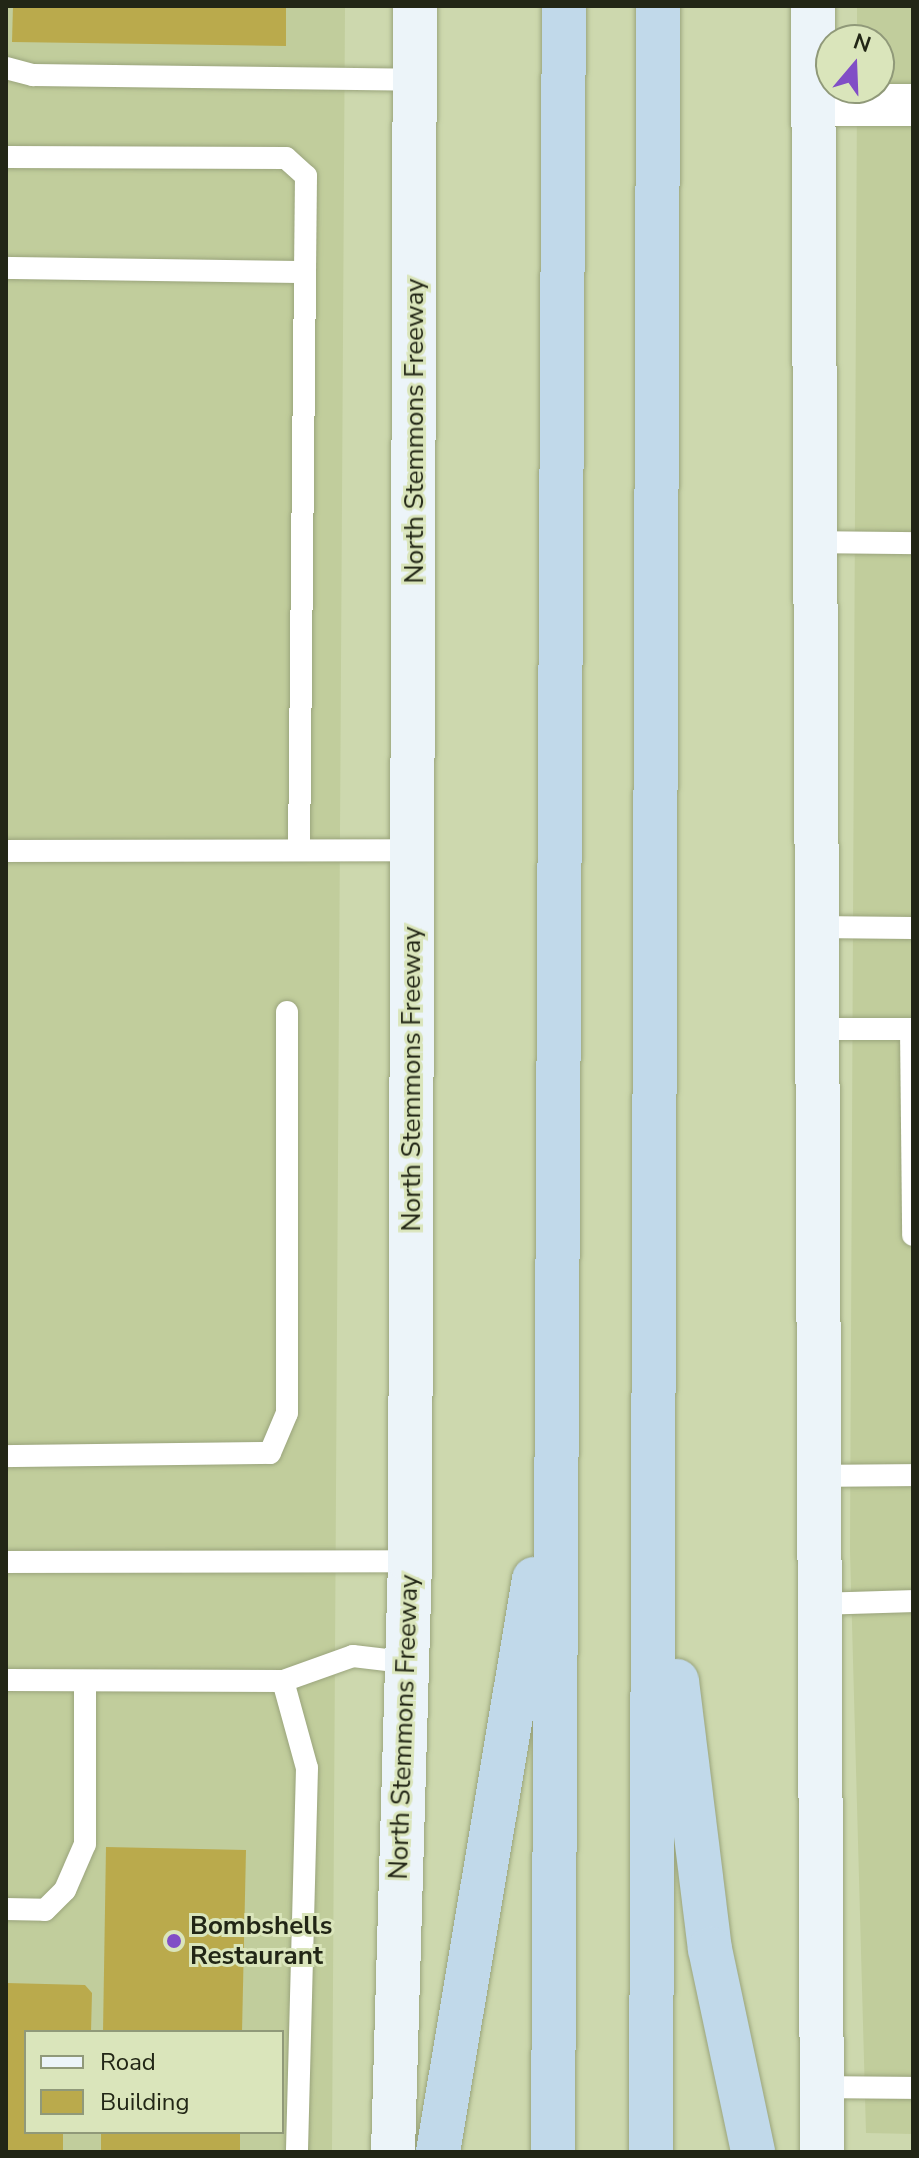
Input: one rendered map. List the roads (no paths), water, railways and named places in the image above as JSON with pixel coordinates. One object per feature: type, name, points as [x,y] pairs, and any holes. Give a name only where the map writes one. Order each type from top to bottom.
[{"type":"highway","points":[[553,2152],[564,6]]},
{"type":"highway","points":[[651,2152],[656,1500],[658,6]]},
{"type":"highway","points":[[438,2152],[557,1431]]},
{"type":"highway","points":[[656,1500],[710,1949],[753,2152]]},
{"type":"main road","name":"North Stemmons Freeway","points":[[393,2152],[404,1662],[410,1561],[415,6]]},
{"type":"main road","points":[[813,6],[814,927],[822,2152]]},
{"type":"street","points":[[813,105],[913,105]]},
{"type":"lane","points":[[6,68],[33,75],[416,80]]},
{"type":"lane","points":[[6,157],[286,158],[306,176],[299,850]]},
{"type":"lane","points":[[6,268],[305,272]]},
{"type":"lane","points":[[813,542],[913,543]]},
{"type":"lane","points":[[6,851],[413,850]]},
{"type":"lane","points":[[814,927],[913,928]]},
{"type":"lane","points":[[6,1456],[270,1453],[287,1413],[287,1012]]},
{"type":"lane","points":[[815,1029],[912,1029],[913,1235]]},
{"type":"lane","points":[[817,1476],[913,1475]]},
{"type":"lane","points":[[6,1562],[410,1561]]},
{"type":"lane","points":[[819,1604],[913,1601]]},
{"type":"lane","points":[[6,1680],[283,1681],[353,1656],[404,1662]]},
{"type":"lane","points":[[6,1909],[45,1910],[65,1890],[85,1844],[88,1792],[85,1681]]},
{"type":"lane","points":[[283,1681],[307,1768],[297,2152]]},
{"type":"lane","points":[[822,2087],[913,2088]]},
{"type":"place","name":"Bombshells Restaurant","points":[[174,1941]]}]
